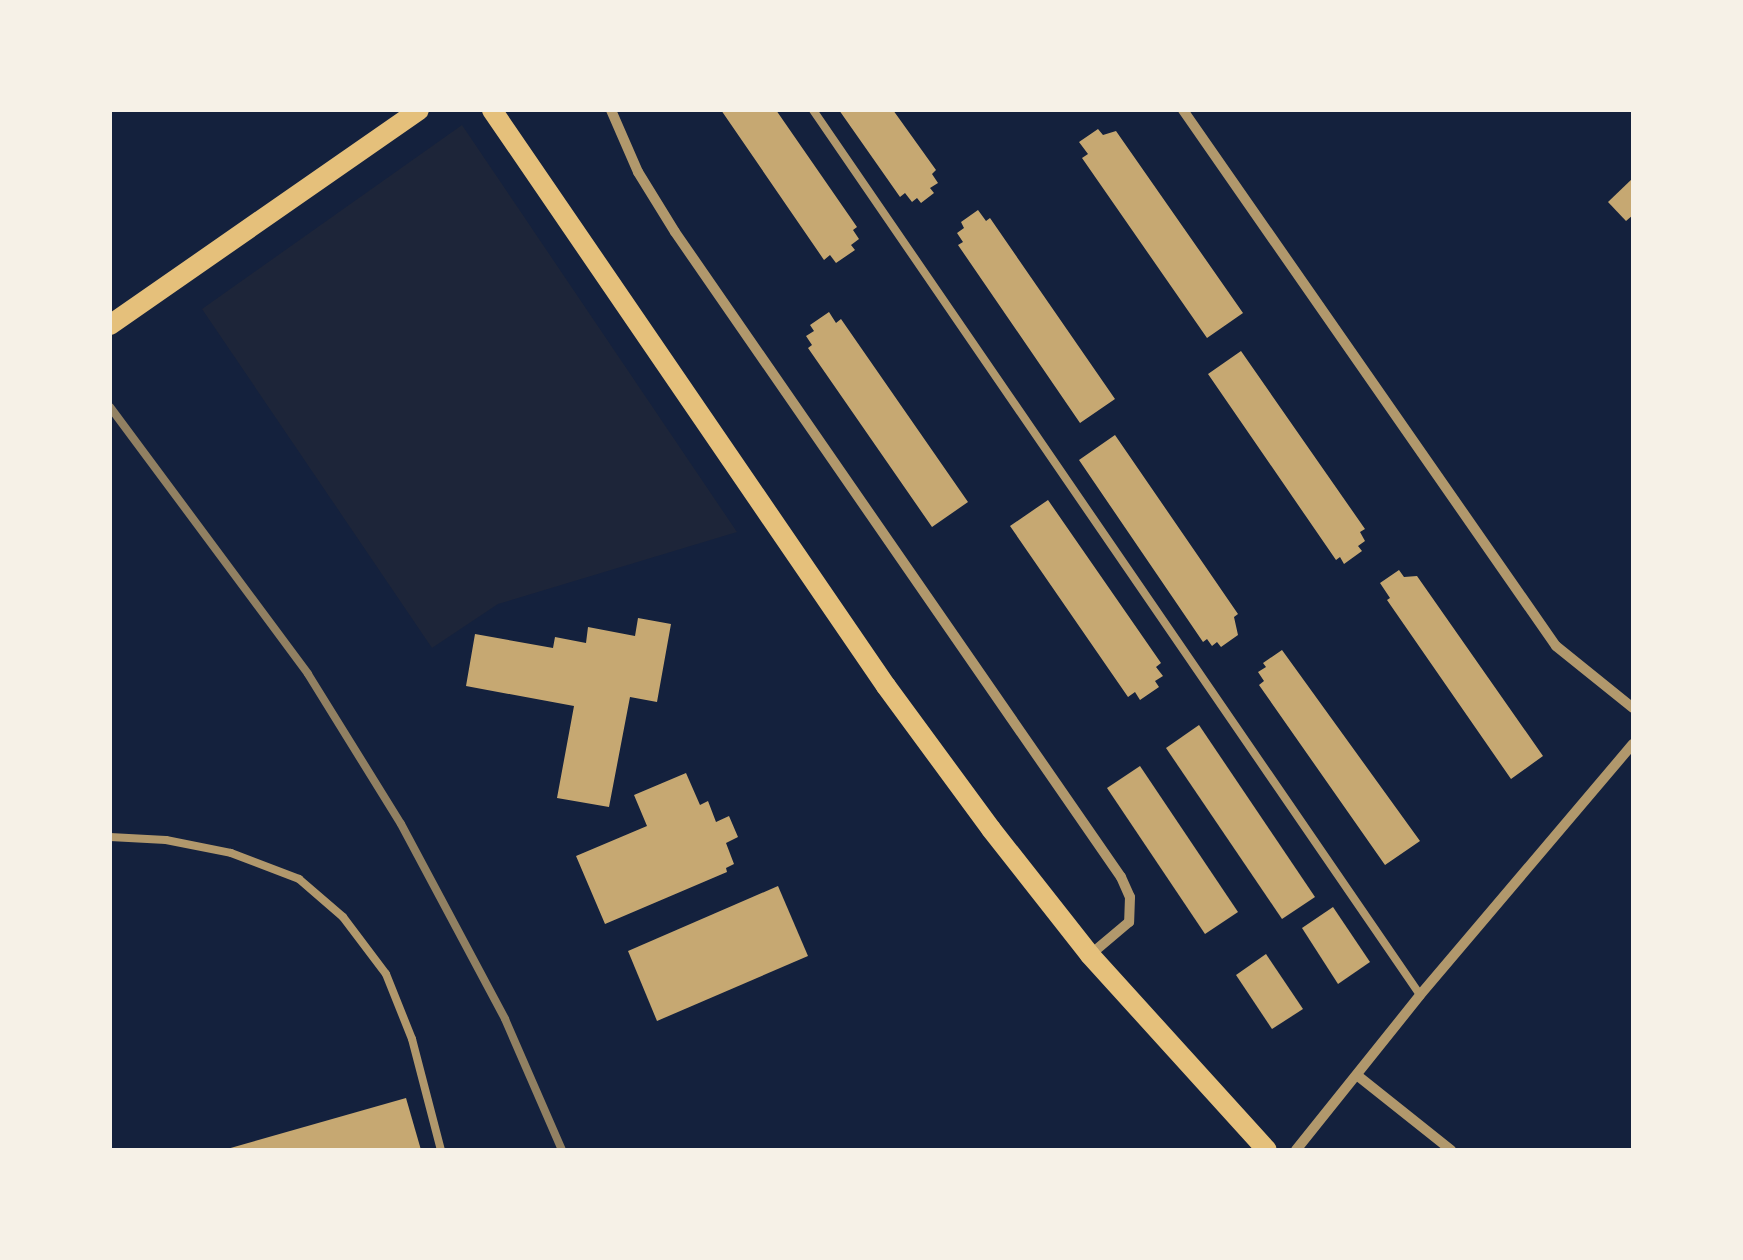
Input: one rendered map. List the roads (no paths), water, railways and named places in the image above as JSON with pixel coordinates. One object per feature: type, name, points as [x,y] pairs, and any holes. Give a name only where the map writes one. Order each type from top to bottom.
[{"type":"main road","points":[[110,324],[420,110]]},
{"type":"main road","points":[[492,110],[886,686],[990,829],[1090,955],[1267,1150]]},
{"type":"street","points":[[611,110],[638,172],[675,232],[1120,877],[1130,897],[1129,922],[1090,955]]},
{"type":"street","points":[[1182,110],[1556,646],[1633,708]]},
{"type":"street","points":[[1296,1150],[1420,995],[1633,744]]},
{"type":"street","points":[[1358,1076],[1451,1150]]},
{"type":"lane","points":[[813,110],[1420,995]]},
{"type":"lane","points":[[110,837],[166,840],[232,853],[299,879],[343,917],[386,974],[412,1039],[441,1150]]},
{"type":"railway","points":[[110,407],[308,674],[401,824],[505,1019],[562,1150]]}]
